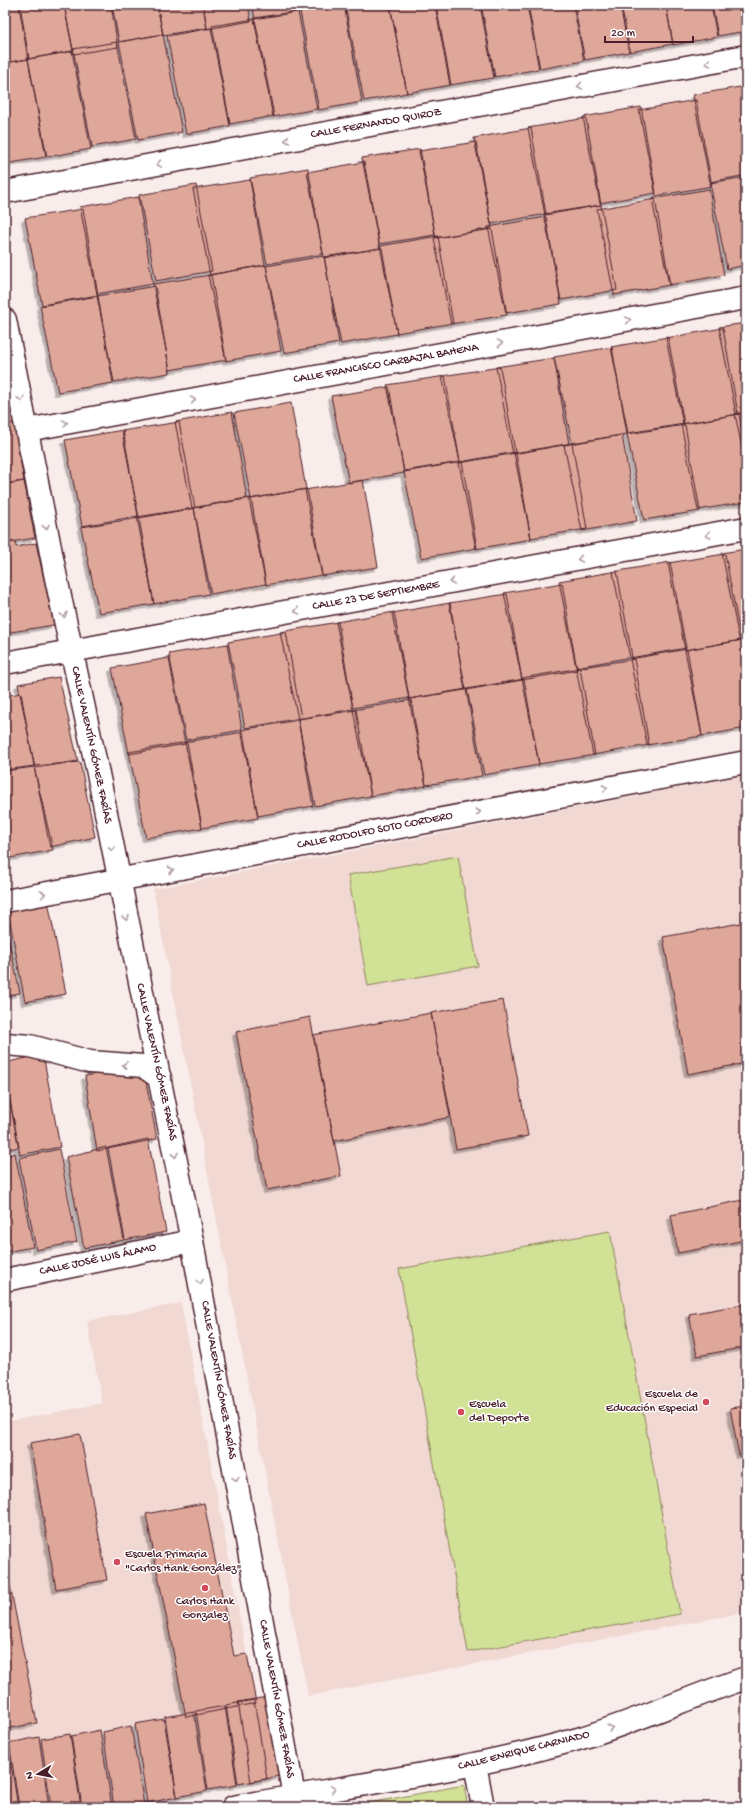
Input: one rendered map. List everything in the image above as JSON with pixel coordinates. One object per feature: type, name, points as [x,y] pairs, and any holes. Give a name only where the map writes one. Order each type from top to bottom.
[{"type":"street","name":"CALLE FERNANDO QUIROZ","points":[[5,192],[746,56]]},
{"type":"street","name":"CALLE FRANCISCO CARBAJAL BAHENA","points":[[27,430],[746,298]]},
{"type":"street","name":"CALLE VALENTÍN GÓMEZ FARÍAS","points":[[5,320],[192,1241],[295,1801]]},
{"type":"street","name":"CALLE 23 DE SEPTIEMBRE","points":[[5,664],[746,528]]},
{"type":"street","name":"CALLE RODOLFO SOTO CORDERO","points":[[5,901],[746,762]]},
{"type":"street","points":[[5,1044],[30,1046],[90,1062],[143,1066],[160,1078]]},
{"type":"street","name":"CALLE JOSÉ LUIS ÁLAMO","points":[[5,1280],[192,1241]]},
{"type":"street","name":"CALLE ENRIQUE CARNIADO","points":[[233,1807],[295,1801],[475,1764],[578,1739],[616,1727],[705,1692],[746,1678]]},
{"type":"street","points":[[475,1764],[483,1807]]},
{"type":"shaded area","name":"Escuela del Deporte","points":[[746,775],[746,1612],[308,1696],[153,889]]},
{"type":"shaded area","name":"Escuela Primaria \"Carlos Hank González\"","points":[[181,1303],[256,1703],[5,1751],[5,1422],[102,1403],[87,1321]]},
{"type":"green space","points":[[458,856],[478,966],[368,986],[348,875]]},
{"type":"green space","points":[[610,1231],[680,1614],[468,1652],[399,1269]]},
{"type":"green space","points":[[464,1785],[468,1807],[348,1807]]},
{"type":"building","points":[[5,5],[19,5],[28,59],[5,63]]},
{"type":"building","points":[[20,5],[64,5],[73,51],[29,59]]},
{"type":"building","points":[[64,5],[111,5],[118,47],[74,54]]},
{"type":"building","points":[[112,5],[157,5],[163,34],[119,42]]},
{"type":"building","points":[[157,5],[203,5],[207,28],[163,35]]},
{"type":"building","points":[[203,5],[248,5],[251,21],[207,29]]},
{"type":"building","points":[[252,5],[298,5],[299,11],[255,18]]},
{"type":"building","points":[[299,5],[341,5],[300,12]]},
{"type":"building","points":[[344,5],[362,102],[319,110],[300,12]]},
{"type":"building","points":[[345,5],[390,5],[407,93],[364,101]]},
{"type":"building","points":[[390,5],[436,5],[451,85],[407,93]]},
{"type":"building","points":[[435,5],[480,5],[494,78],[450,85]]},
{"type":"building","points":[[481,5],[527,5],[539,69],[495,77]]},
{"type":"building","points":[[528,5],[573,5],[584,61],[540,69]]},
{"type":"building","points":[[574,5],[620,5],[629,52],[585,60]]},
{"type":"building","points":[[621,5],[666,5],[673,44],[630,52]]},
{"type":"building","points":[[666,5],[711,5],[717,37],[673,45]]},
{"type":"building","points":[[712,5],[746,5],[746,31],[718,36]]},
{"type":"building","points":[[298,12],[317,109],[273,117],[254,19]]},
{"type":"building","points":[[255,19],[274,116],[230,124],[212,26]]},
{"type":"building","points":[[211,28],[230,126],[186,134],[167,36]]},
{"type":"building","points":[[163,34],[182,132],[138,140],[119,42]]},
{"type":"building","points":[[117,42],[136,139],[92,147],[73,49]]},
{"type":"building","points":[[72,51],[91,149],[47,157],[28,59]]},
{"type":"building","points":[[28,59],[46,157],[5,164],[5,63]]},
{"type":"building","points":[[746,86],[746,175],[710,182],[693,95]]},
{"type":"building","points":[[696,100],[712,186],[656,196],[639,110]]},
{"type":"building","points":[[641,107],[656,193],[600,203],[583,117]]},
{"type":"building","points":[[586,118],[601,205],[545,215],[528,128]]},
{"type":"building","points":[[531,128],[546,214],[491,224],[474,138]]},
{"type":"building","points":[[476,142],[492,228],[436,238],[419,151]]},
{"type":"building","points":[[420,149],[435,235],[379,244],[362,158]]},
{"type":"building","points":[[364,162],[380,248],[324,258],[307,172]]},
{"type":"building","points":[[308,168],[323,254],[267,264],[250,178]]},
{"type":"building","points":[[746,177],[746,265],[727,269],[710,183]]},
{"type":"building","points":[[250,180],[265,265],[210,275],[193,189]]},
{"type":"building","points":[[196,185],[212,271],[156,281],[139,195]]},
{"type":"building","points":[[709,189],[724,275],[669,285],[652,199]]},
{"type":"building","points":[[138,197],[153,284],[97,294],[80,207]]},
{"type":"building","points":[[655,199],[670,285],[614,295],[597,209]]},
{"type":"building","points":[[601,205],[617,290],[561,300],[544,214]]},
{"type":"building","points":[[83,209],[98,295],[42,305],[25,218]]},
{"type":"building","points":[[546,217],[561,304],[506,313],[488,227]]},
{"type":"building","points":[[492,229],[507,315],[451,324],[434,238]]},
{"type":"building","points":[[438,236],[453,323],[397,333],[380,246]]},
{"type":"building","points":[[382,248],[397,334],[341,344],[324,257]]},
{"type":"building","points":[[324,256],[339,343],[284,353],[266,266]]},
{"type":"building","points":[[266,265],[281,351],[226,361],[208,275]]},
{"type":"building","points":[[211,275],[226,360],[170,370],[153,284]]},
{"type":"building","points":[[155,286],[170,373],[114,382],[97,296]]},
{"type":"building","points":[[98,296],[113,383],[58,392],[40,306]]},
{"type":"building","points":[[746,323],[746,412],[736,414],[719,327]]},
{"type":"building","points":[[723,328],[738,414],[683,424],[666,338]]},
{"type":"building","points":[[668,337],[684,424],[628,433],[611,347]]},
{"type":"building","points":[[612,347],[627,434],[572,443],[554,357]]},
{"type":"building","points":[[554,358],[569,444],[513,454],[496,367]]},
{"type":"building","points":[[500,367],[515,452],[460,462],[442,376]]},
{"type":"building","points":[[445,376],[460,462],[404,471],[387,385]]},
{"type":"building","points":[[5,384],[14,423],[5,425]]},
{"type":"building","points":[[389,387],[404,473],[349,483],[331,396]]},
{"type":"building","points":[[291,403],[306,489],[251,499],[234,413]]},
{"type":"building","points":[[232,412],[247,498],[192,508],[175,422]]},
{"type":"building","points":[[746,412],[746,467],[735,414]]},
{"type":"building","points":[[739,414],[746,454],[746,502],[698,510],[681,424]]},
{"type":"building","points":[[179,422],[195,508],[139,518],[122,431]]},
{"type":"building","points":[[14,423],[24,481],[5,484],[5,425]]},
{"type":"building","points":[[685,425],[700,511],[644,520],[627,434]]},
{"type":"building","points":[[123,430],[138,516],[82,526],[65,440]]},
{"type":"building","points":[[622,435],[637,521],[582,531],[564,445]]},
{"type":"building","points":[[572,443],[587,529],[531,538],[514,453]]},
{"type":"building","points":[[516,453],[531,539],[476,549],[459,463]]},
{"type":"building","points":[[462,462],[477,548],[421,558],[404,472]]},
{"type":"building","points":[[363,480],[378,567],[322,576],[305,490]]},
{"type":"building","points":[[24,481],[35,538],[5,543],[5,484]]},
{"type":"building","points":[[307,489],[322,575],[266,585],[249,499]]},
{"type":"building","points":[[251,498],[266,584],[211,594],[194,508]]},
{"type":"building","points":[[194,508],[209,594],[154,604],[137,517]]},
{"type":"building","points":[[139,518],[154,604],[99,613],[81,527]]},
{"type":"building","points":[[15,542],[16,547],[36,543],[54,625],[5,633],[5,543]]},
{"type":"building","points":[[746,549],[746,638],[739,639],[722,553]]},
{"type":"building","points":[[725,554],[741,640],[685,650],[668,563]]},
{"type":"building","points":[[670,562],[686,648],[630,658],[613,572]]},
{"type":"building","points":[[617,571],[632,657],[576,667],[559,581]]},
{"type":"building","points":[[562,583],[577,670],[522,680],[504,593]]},
{"type":"building","points":[[507,594],[522,680],[466,690],[449,603]]},
{"type":"building","points":[[450,603],[465,690],[409,699],[392,613]]},
{"type":"building","points":[[394,612],[409,698],[353,708],[336,622]]},
{"type":"building","points":[[338,622],[353,709],[298,719],[280,632]]},
{"type":"building","points":[[286,632],[301,718],[245,728],[228,642]]},
{"type":"building","points":[[746,639],[746,659],[742,640]]},
{"type":"building","points":[[743,640],[746,659],[746,728],[702,736],[685,650]]},
{"type":"building","points":[[227,644],[242,730],[186,740],[169,654]]},
{"type":"building","points":[[687,649],[702,736],[647,745],[630,659]]},
{"type":"building","points":[[169,658],[185,744],[129,754],[112,668]]},
{"type":"building","points":[[634,659],[649,745],[593,755],[576,668]]},
{"type":"building","points":[[580,668],[595,755],[539,764],[522,678]]},
{"type":"building","points":[[59,677],[78,761],[35,768],[18,684]]},
{"type":"building","points":[[524,679],[539,765],[484,775],[467,689]]},
{"type":"building","points":[[466,689],[482,776],[426,785],[409,699]]},
{"type":"building","points":[[21,693],[34,766],[5,770],[5,696]]},
{"type":"building","points":[[411,700],[426,786],[371,796],[353,710]]},
{"type":"building","points":[[356,710],[371,796],[315,806],[298,719]]},
{"type":"building","points":[[298,720],[313,806],[258,816],[241,730]]},
{"type":"building","points":[[243,732],[258,818],[202,828],[185,742]]},
{"type":"building","points":[[187,742],[202,828],[146,838],[129,752]]},
{"type":"building","points":[[80,762],[95,837],[50,847],[34,766]]},
{"type":"building","points":[[34,767],[53,850],[10,858],[5,834],[5,771]]},
{"type":"building","points":[[5,830],[11,856],[5,857]]},
{"type":"building","points":[[48,901],[66,994],[25,1002],[8,911]]},
{"type":"building","points":[[5,922],[20,993],[5,996]]},
{"type":"building","points":[[746,922],[746,1063],[688,1074],[663,937]]},
{"type":"building","points":[[503,1000],[528,1136],[456,1149],[431,1013]]},
{"type":"building","points":[[431,1013],[451,1117],[334,1141],[313,1035]]},
{"type":"building","points":[[310,1017],[341,1176],[267,1190],[236,1032]]},
{"type":"building","points":[[43,1054],[60,1147],[20,1155],[5,1074],[5,1063]]},
{"type":"building","points":[[143,1066],[157,1139],[97,1151],[85,1076]]},
{"type":"building","points":[[5,1076],[19,1147],[5,1150]]},
{"type":"building","points":[[148,1139],[166,1232],[125,1240],[108,1148]]},
{"type":"building","points":[[106,1147],[124,1240],[84,1248],[66,1157]]},
{"type":"building","points":[[59,1149],[77,1242],[36,1250],[19,1158]]},
{"type":"building","points":[[15,1153],[33,1247],[5,1252],[5,1156]]},
{"type":"building","points":[[743,1200],[746,1214],[746,1240],[678,1253],[671,1215]]},
{"type":"building","points":[[746,1304],[746,1347],[697,1356],[689,1314]]},
{"type":"building","points":[[746,1406],[746,1454],[739,1455],[730,1408]]},
{"type":"building","points":[[80,1434],[107,1580],[56,1589],[30,1443]]},
{"type":"building","points":[[204,1503],[234,1656],[247,1654],[256,1703],[186,1717],[146,1514]]},
{"type":"building","points":[[5,1560],[37,1723],[5,1729]]},
{"type":"building","points":[[267,1697],[280,1776],[251,1782],[238,1702]]},
{"type":"building","points":[[254,1700],[267,1779],[238,1784],[226,1705]]},
{"type":"building","points":[[225,1706],[237,1785],[208,1790],[196,1711]]},
{"type":"building","points":[[194,1712],[207,1791],[177,1797],[165,1717]]},
{"type":"building","points":[[164,1719],[177,1797],[147,1803],[135,1724]]},
{"type":"building","points":[[131,1726],[144,1805],[114,1807],[103,1732]]},
{"type":"building","points":[[100,1730],[112,1807],[82,1807],[71,1736]]},
{"type":"building","points":[[70,1734],[81,1807],[51,1807],[41,1739]]},
{"type":"building","points":[[39,1737],[49,1807],[19,1807],[9,1743]]},
{"type":"building","points":[[7,1743],[18,1807],[5,1807],[5,1744]]},
{"type":"place","name":"Escuela de Educación Especial","points":[[706,1402]]},
{"type":"place","name":"Escuela del Deporte","points":[[461,1412]]},
{"type":"place","name":"Escuela Primaria \"Carlos Hank González\"","points":[[117,1562]]},
{"type":"place","name":"Carlos Hank Gonzalez","points":[[205,1588]]}]
